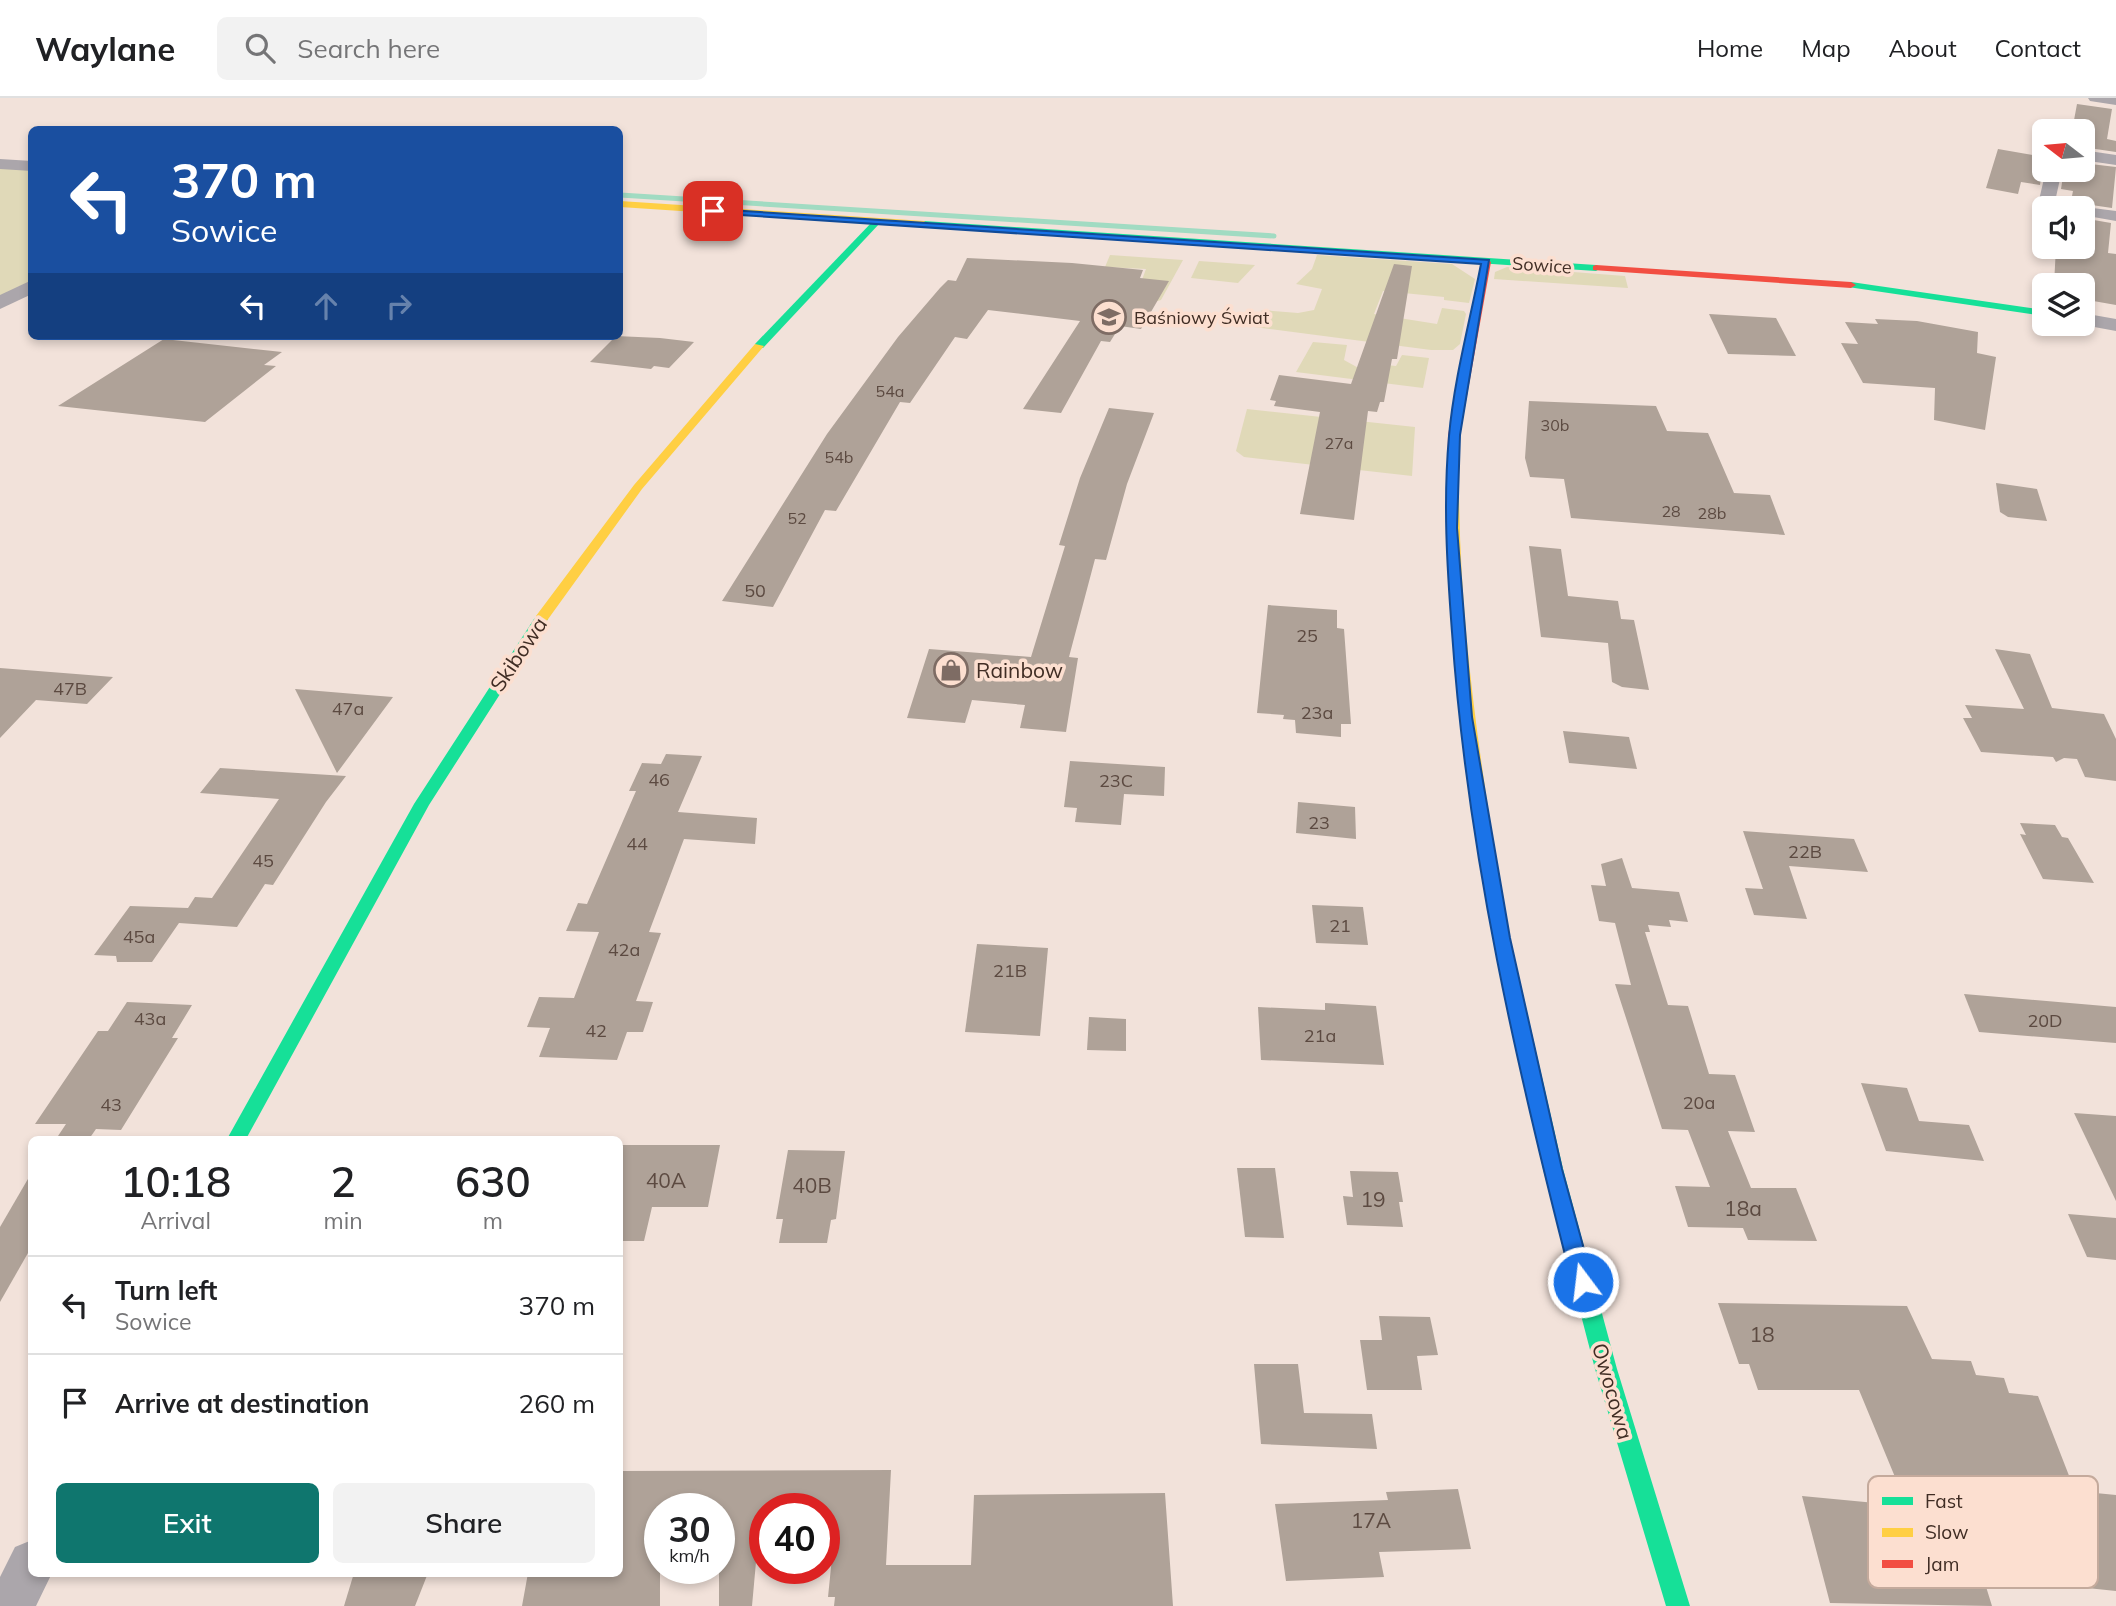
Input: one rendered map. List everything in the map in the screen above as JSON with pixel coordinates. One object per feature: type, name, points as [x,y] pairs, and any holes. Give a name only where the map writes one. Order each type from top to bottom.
[{"type":"street","points":[[2095,98],[2116,101]]},
{"type":"street","points":[[2095,157],[2116,160]]},
{"type":"street","points":[[0,164],[28,166]]},
{"type":"street","name":"Sowice","points":[[623,204],[876,223],[1882,287],[2032,311]]},
{"type":"street","points":[[2095,212],[2116,216]]},
{"type":"street","name":"Skibowa","points":[[238,1136],[377,881],[484,707],[579,566],[637,487],[746,356],[876,223]]},
{"type":"street","name":"Owocowa","points":[[1486,262],[1454,435],[1451,528],[1465,717],[1501,938],[1553,1169],[1606,1369],[1678,1606]]},
{"type":"street","points":[[0,303],[28,288]]},
{"type":"street","points":[[2095,321],[2116,325]]},
{"type":"street","points":[[11,1606],[28,1572]]},
{"type":"shaded area","points":[[0,167],[28,169],[28,284],[0,300]]},
{"type":"shaded area","points":[[623,194],[623,194],[1150,227],[1149,230]]},
{"type":"shaded area","points":[[1110,255],[1183,260],[1161,300],[1131,309],[1146,269],[1105,267]]},
{"type":"shaded area","points":[[1317,255],[1452,264],[1475,279],[1469,303],[1444,300],[1444,297],[1383,291],[1374,314],[1437,324],[1442,308],[1464,311],[1466,314],[1460,344],[1453,350],[1431,350],[1254,327],[1262,310],[1298,313],[1314,310],[1322,289],[1296,284],[1312,269]]},
{"type":"shaded area","points":[[1199,261],[1255,265],[1238,283],[1191,278]]},
{"type":"shaded area","points":[[1507,267],[1625,276],[1628,288],[1494,279],[1495,272]]},
{"type":"shaded area","points":[[1313,342],[1347,345],[1344,360],[1364,371],[1366,363],[1396,366],[1402,355],[1429,358],[1423,388],[1296,372]]},
{"type":"shaded area","points":[[1247,409],[1415,427],[1412,476],[1244,457],[1236,451]]},
{"type":"building","points":[[2077,104],[2112,109],[2107,139],[2116,141],[2116,152],[2095,149],[2095,119],[2074,119]]},
{"type":"building","points":[[1998,149],[2032,155],[2032,182],[2040,182],[2040,185],[2021,182],[2018,194],[1986,188]]},
{"type":"building","points":[[2095,165],[2116,167],[2112,208],[2095,206],[2095,196],[2072,196],[2073,191],[2061,189],[2062,182],[2095,182]]},
{"type":"building","points":[[2095,220],[2111,223],[2108,253],[2116,254],[2116,305],[2095,301],[2095,273],[2055,273],[2055,259],[2095,259]]},
{"type":"building","points":[[967,258],[1072,263],[1143,270],[1140,278],[1169,281],[1141,329],[1120,326],[1110,342],[1101,341],[1061,413],[1023,409],[1080,321],[988,310],[967,339],[955,337],[910,403],[900,402],[836,511],[825,510],[773,607],[722,601],[827,434],[898,337],[948,280],[956,281]]},
{"type":"building","points":[[1394,264],[1412,266],[1397,359],[1392,359],[1384,402],[1380,402],[1377,412],[1368,411],[1354,520],[1300,514],[1320,412],[1274,406],[1276,401],[1270,400],[1279,375],[1351,384]]},
{"type":"building","points":[[1709,314],[1776,318],[1796,356],[1728,354]]},
{"type":"building","points":[[1875,319],[1917,321],[1978,332],[1977,353],[1996,357],[1985,430],[1934,420],[1935,388],[1863,383],[1841,343],[1858,344],[1845,322],[1878,324]]},
{"type":"building","points":[[623,336],[694,342],[669,368],[654,366],[651,369],[590,362],[612,340],[623,340]]},
{"type":"building","points":[[162,340],[282,352],[264,365],[276,366],[205,422],[58,406]]},
{"type":"building","points":[[1529,401],[1656,406],[1667,431],[1708,433],[1734,493],[1770,495],[1785,535],[1571,518],[1564,479],[1530,477],[1525,458]]},
{"type":"building","points":[[1109,408],[1154,413],[1127,484],[1106,560],[1095,559],[1069,657],[1078,658],[1066,732],[1020,728],[1025,705],[972,700],[965,723],[907,718],[929,649],[1031,657],[1065,546],[1059,545],[1080,478]]},
{"type":"building","points":[[1996,483],[2037,489],[2047,521],[2008,517],[2000,512]]},
{"type":"building","points":[[1529,546],[1561,549],[1568,596],[1618,601],[1621,619],[1634,620],[1649,690],[1622,687],[1612,682],[1608,643],[1541,637]]},
{"type":"building","points":[[1268,605],[1337,610],[1337,628],[1344,629],[1351,724],[1341,724],[1341,737],[1296,733],[1295,720],[1283,719],[1284,715],[1257,713]]},
{"type":"building","points":[[1995,649],[2030,654],[2052,708],[2104,714],[2116,739],[2116,781],[2085,777],[2077,759],[2064,758],[2056,762],[2053,757],[1981,752],[1963,718],[1972,718],[1965,705],[2024,709]]},
{"type":"building","points":[[0,668],[113,677],[87,704],[36,700],[0,738]]},
{"type":"building","points":[[295,689],[355,694],[393,697],[337,773]]},
{"type":"building","points":[[1563,731],[1629,737],[1637,769],[1569,763]]},
{"type":"building","points":[[666,754],[702,756],[678,812],[757,818],[755,844],[684,839],[649,932],[661,933],[636,1001],[653,1002],[643,1032],[627,1032],[617,1060],[539,1057],[550,1028],[527,1027],[539,997],[574,998],[599,932],[566,931],[578,903],[587,904],[636,791],[629,791],[642,763],[661,764]]},
{"type":"building","points":[[1070,761],[1165,767],[1164,796],[1124,794],[1121,825],[1075,822],[1077,808],[1064,807]]},
{"type":"building","points":[[220,768],[346,776],[326,802],[273,885],[265,884],[237,927],[179,923],[152,962],[117,962],[116,956],[94,955],[130,906],[188,908],[195,897],[212,898],[279,799],[200,793]]},
{"type":"building","points":[[1298,802],[1355,807],[1356,839],[1296,833]]},
{"type":"building","points":[[2020,823],[2055,825],[2062,837],[2068,838],[2094,883],[2043,879],[2020,834],[2026,835]]},
{"type":"building","points":[[1743,831],[1854,839],[1868,872],[1789,866],[1807,919],[1754,915],[1745,888],[1763,889]]},
{"type":"building","points":[[1622,858],[1632,888],[1679,892],[1688,922],[1669,920],[1671,927],[1648,925],[1650,932],[1645,932],[1668,1005],[1688,1006],[1709,1074],[1735,1075],[1755,1132],[1728,1131],[1751,1188],[1796,1188],[1817,1241],[1748,1240],[1743,1228],[1688,1227],[1675,1186],[1710,1187],[1688,1130],[1662,1129],[1615,984],[1631,985],[1615,923],[1599,921],[1591,885],[1606,886],[1601,864]]},
{"type":"building","points":[[1312,905],[1363,907],[1368,945],[1316,943]]},
{"type":"building","points":[[977,944],[1048,948],[1040,1036],[965,1032]]},
{"type":"building","points":[[1964,994],[2116,1007],[2116,1043],[1979,1032]]},
{"type":"building","points":[[127,1002],[192,1005],[172,1038],[178,1038],[121,1130],[96,1129],[91,1136],[58,1136],[66,1124],[35,1124],[98,1031],[108,1031]]},
{"type":"building","points":[[1325,1003],[1376,1006],[1384,1065],[1261,1060],[1258,1007],[1325,1010]]},
{"type":"building","points":[[1089,1017],[1126,1019],[1126,1051],[1087,1050]]},
{"type":"building","points":[[1861,1083],[1907,1088],[1919,1121],[1969,1125],[1984,1161],[1886,1151]]},
{"type":"building","points":[[2074,1113],[2116,1116],[2116,1201]]},
{"type":"building","points":[[623,1145],[720,1145],[708,1207],[652,1207],[644,1241],[623,1241]]},
{"type":"building","points":[[788,1150],[845,1151],[836,1219],[831,1220],[827,1243],[779,1243],[783,1219],[776,1219]]},
{"type":"building","points":[[1237,1168],[1275,1168],[1284,1238],[1245,1237]]},
{"type":"building","points":[[1350,1171],[1398,1172],[1403,1202],[1399,1202],[1403,1227],[1347,1225],[1343,1196],[1353,1197]]},
{"type":"building","points":[[28,1179],[28,1253],[0,1302],[0,1227]]},
{"type":"building","points":[[2068,1214],[2116,1218],[2116,1260],[2087,1257]]},
{"type":"building","points":[[1718,1303],[1907,1306],[1932,1359],[1971,1361],[1976,1375],[2004,1378],[2009,1393],[2038,1396],[2069,1476],[1895,1476],[1859,1390],[1758,1390],[1749,1364],[1739,1364]]},
{"type":"building","points":[[1379,1316],[1430,1317],[1438,1355],[1417,1356],[1422,1390],[1367,1390],[1360,1340],[1382,1340]]},
{"type":"building","points":[[1254,1364],[1298,1364],[1304,1413],[1372,1414],[1377,1449],[1261,1444]]},
{"type":"building","points":[[891,1470],[886,1565],[971,1565],[974,1495],[1165,1493],[1173,1606],[834,1606],[835,1597],[828,1597],[829,1584],[840,1584],[840,1493],[749,1493],[749,1584],[754,1584],[752,1606],[719,1606],[719,1584],[735,1584],[735,1493],[644,1493],[644,1584],[660,1584],[660,1606],[522,1606],[527,1577],[623,1577],[623,1471]]},
{"type":"building","points":[[1458,1489],[1471,1549],[1379,1552],[1384,1577],[1286,1581],[1275,1504],[1388,1500],[1386,1492]]},
{"type":"building","points":[[2098,1493],[2116,1495],[2116,1591],[2088,1588],[2098,1588]]},
{"type":"building","points":[[1802,1496],[1868,1502],[1868,1588],[1986,1588],[1992,1606],[1830,1603]]},
{"type":"building","points":[[353,1577],[426,1577],[415,1606],[344,1606]]},
{"type":"waterway","points":[[623,195],[1274,236]]},
{"type":"traffic: fast","points":[[759,346],[876,223]]},
{"type":"traffic: fast","points":[[924,224],[1596,268]]},
{"type":"traffic: fast","points":[[1851,285],[2032,311]]},
{"type":"traffic: fast","points":[[238,1136],[422,804],[541,619]]},
{"type":"traffic: fast","points":[[1500,929],[1553,1169],[1606,1369],[1678,1606]]},
{"type":"traffic: slow","points":[[623,204],[924,224]]},
{"type":"traffic: slow","points":[[541,619],[638,487],[759,346]]},
{"type":"traffic: slow","points":[[1453,471],[1459,644],[1473,758],[1500,929]]},
{"type":"traffic: jam","points":[[1453,471],[1454,435],[1486,262]]},
{"type":"traffic: jam","points":[[1596,268],[1851,285]]},
{"type":"place","name":"Baśniowy Świat","points":[[1109,317]]},
{"type":"place","name":"Rainbow","points":[[951,670]]},
{"type":"route","points":[[713,211],[1486,262],[1454,435],[1451,528],[1465,717],[1501,938],[1553,1169],[1583,1282]]}]
